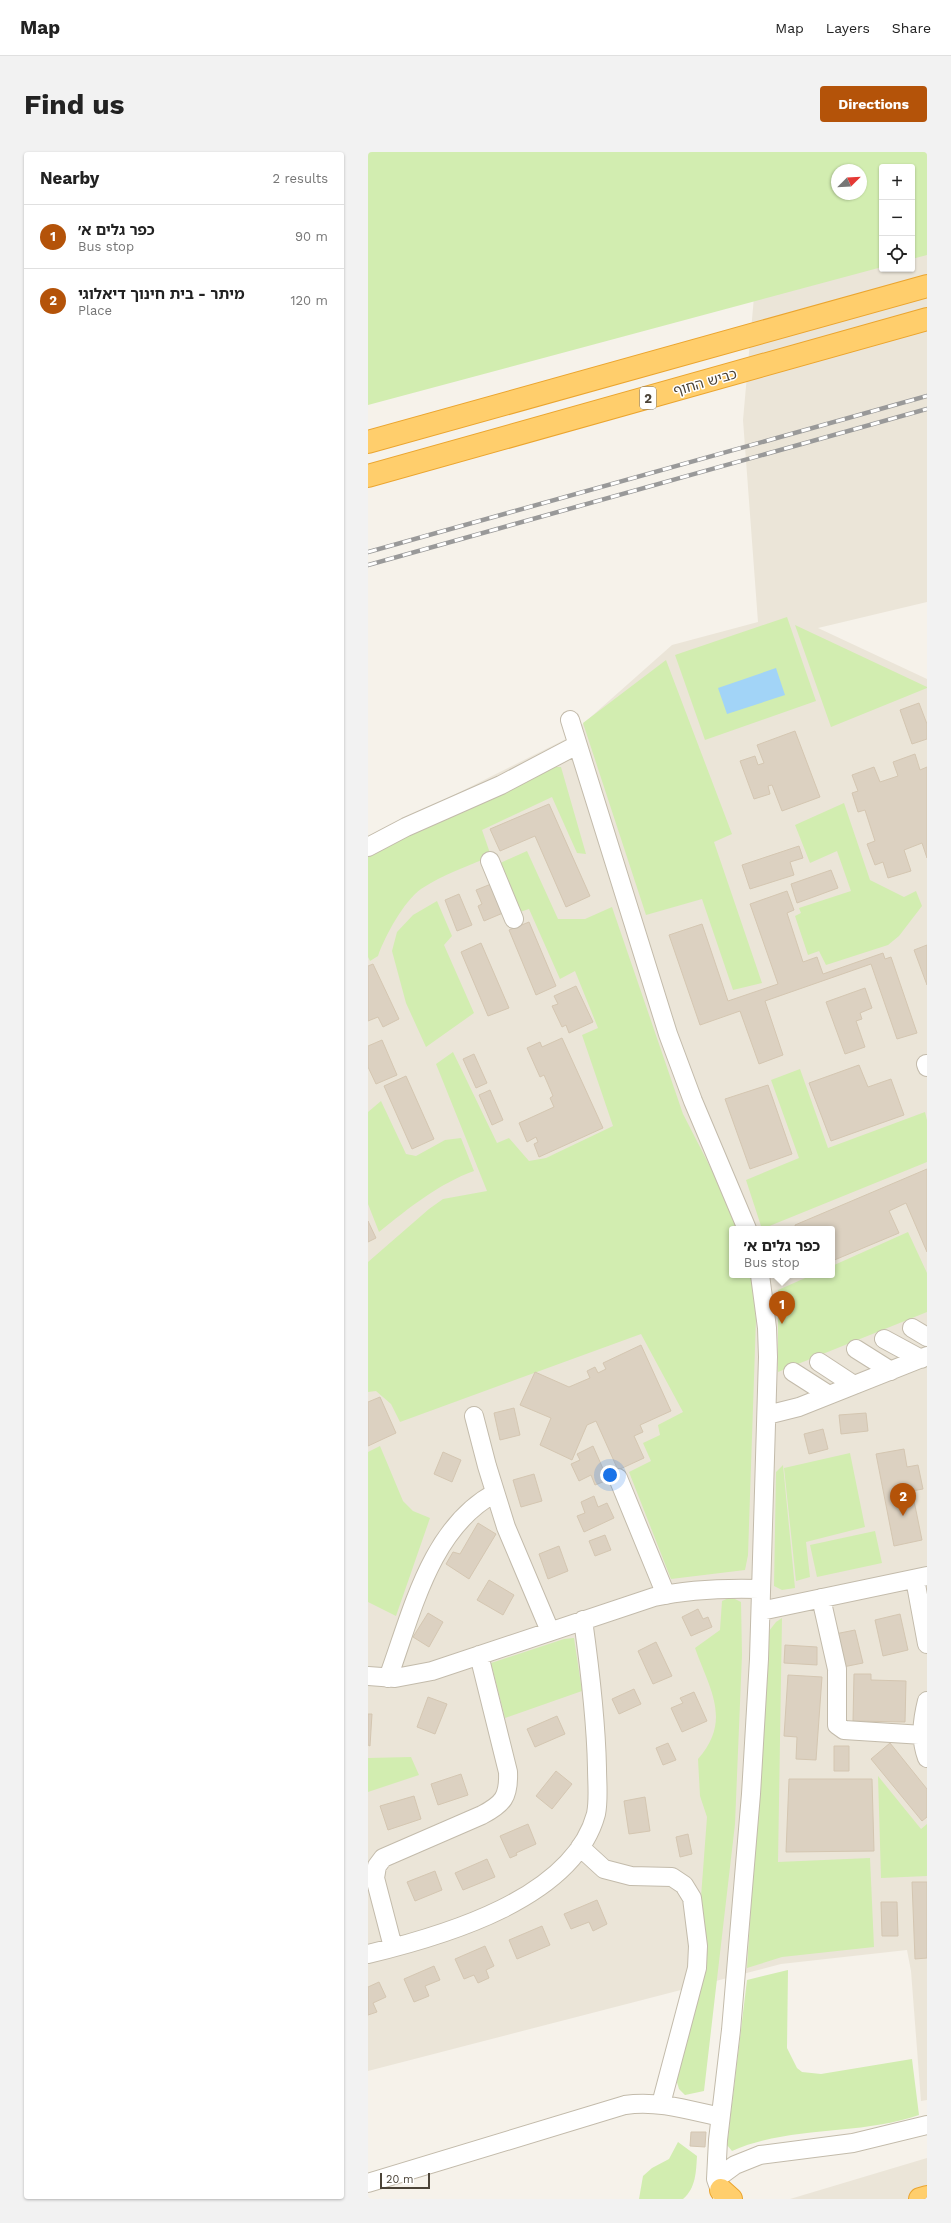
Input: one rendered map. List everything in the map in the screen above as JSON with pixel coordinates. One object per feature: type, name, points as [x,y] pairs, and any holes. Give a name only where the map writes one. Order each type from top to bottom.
[{"type":"highway","name":"2","points":[[368,442],[927,286]]},
{"type":"highway","name":"כביש החוף","points":[[368,476],[927,319]]},
{"type":"highway","points":[[920,2199],[927,2197]]},
{"type":"street","points":[[570,720],[673,1047],[693,1101],[746,1226]]},
{"type":"street","points":[[368,848],[406,827],[501,784],[577,745]]},
{"type":"street","points":[[490,861],[514,919]]},
{"type":"street","points":[[721,2192],[720,2117],[733,2008],[751,1794],[760,1611],[767,1416],[767,1328],[760,1278]]},
{"type":"street","points":[[869,1346],[884,1373]]},
{"type":"street","points":[[869,1346],[884,1373]]},
{"type":"street","points":[[869,1346],[884,1373]]},
{"type":"street","points":[[869,1346],[884,1373]]},
{"type":"street","points":[[767,1416],[799,1407],[884,1373]]},
{"type":"street","points":[[474,1416],[495,1493],[520,1563],[550,1631]]},
{"type":"street","points":[[618,1478],[666,1595]]},
{"type":"street","points":[[388,1678],[421,1589],[436,1556],[452,1527],[477,1503],[495,1493]]},
{"type":"street","points":[[760,1611],[921,1577],[927,1644]]},
{"type":"street","points":[[368,1676],[388,1678],[413,1676],[583,1620],[666,1595],[698,1589],[760,1589]]},
{"type":"street","points":[[821,1598],[837,1669],[837,1725],[844,1730],[923,1735]]},
{"type":"street","points":[[368,1954],[456,1928],[512,1903],[541,1885],[563,1867],[580,1847],[591,1828],[596,1812],[597,1795],[596,1734],[583,1620]]},
{"type":"street","points":[[393,1947],[375,1878],[377,1866],[383,1858],[482,1815],[496,1808],[505,1798],[508,1784],[508,1772],[479,1655]]},
{"type":"street","points":[[927,1701],[922,1726],[923,1747],[927,1758]]},
{"type":"street","points":[[580,1847],[604,1869],[631,1876],[672,1877],[684,1885],[692,1898],[698,1946],[697,1968],[662,2104]]},
{"type":"street","points":[[368,2183],[639,2102],[662,2104],[720,2117]]},
{"type":"street","points":[[721,2192],[735,2165],[760,2155],[853,2143],[927,2125]]},
{"type":"shaded area","points":[[671,152],[927,152],[927,602],[818,628],[927,679],[927,2100],[921,2101],[911,1971],[907,1950],[781,1964],[368,2071],[368,838],[566,739],[672,645],[758,622],[743,420],[754,297]]},
{"type":"shaded area","points":[[927,2158],[927,2199],[790,2199]]},
{"type":"green space","points":[[368,152],[927,152],[927,255],[915,258],[915,164],[879,164],[879,268],[368,405]]},
{"type":"green space","points":[[787,617],[816,701],[705,740],[675,655]]},
{"type":"green space","points":[[795,625],[927,687],[927,688],[831,727]]},
{"type":"green space","points":[[666,660],[732,834],[714,842],[762,983],[733,990],[702,899],[646,915],[583,723]]},
{"type":"green space","points":[[552,767],[561,767],[586,854],[577,853],[552,797],[482,830],[491,856],[438,879],[421,889],[402,910],[385,939],[378,956],[370,961],[368,957],[368,854]]},
{"type":"green space","points":[[844,803],[870,880],[904,897],[916,891],[922,906],[899,936],[888,945],[826,965],[819,951],[808,955],[795,916],[801,913],[799,908],[851,891],[837,851],[810,863],[795,825]]},
{"type":"green space","points":[[527,851],[558,919],[585,919],[612,907],[683,1114],[740,1225],[729,1226],[729,1278],[751,1278],[756,1319],[748,1555],[745,1570],[671,1579],[629,1472],[651,1461],[643,1443],[660,1435],[658,1425],[683,1412],[641,1334],[400,1422],[391,1404],[376,1391],[368,1392],[368,1262],[429,1209],[443,1199],[487,1191],[436,1064],[453,1052],[497,1143],[509,1138],[529,1161],[546,1158],[613,1126],[582,1035],[598,1028],[575,971],[560,979],[529,909],[517,913],[498,864]]},
{"type":"green space","points":[[437,901],[452,936],[444,945],[474,1013],[426,1047],[406,1003],[392,951],[397,932],[413,915]]},
{"type":"green space","points":[[800,1069],[828,1148],[925,1112],[927,1120],[927,1162],[769,1226],[761,1226],[746,1180],[799,1158],[771,1080]]},
{"type":"green space","points":[[381,1101],[406,1154],[416,1156],[445,1140],[461,1138],[474,1171],[461,1176],[436,1190],[379,1232],[368,1204],[368,1112]]},
{"type":"green space","points":[[908,1232],[927,1273],[927,1312],[778,1372],[778,1290],[805,1278],[835,1278],[835,1265]]},
{"type":"green space","points":[[380,1446],[403,1501],[413,1511],[430,1518],[396,1616],[368,1602],[368,1452]]},
{"type":"green space","points":[[850,1453],[865,1527],[806,1542],[810,1577],[796,1581],[784,1468]]},
{"type":"green space","points":[[783,1465],[795,1588],[782,1590],[774,1586],[776,1472]]},
{"type":"green space","points":[[875,1531],[882,1563],[817,1577],[810,1545]]},
{"type":"green space","points":[[731,1597],[741,1602],[742,1655],[735,1824],[704,2091],[685,2095],[679,2089],[676,2079],[706,1957],[701,1897],[707,1817],[700,1796],[698,1759],[708,1745],[714,1731],[716,1718],[712,1691],[695,1648],[720,1630],[722,1601]]},
{"type":"green space","points":[[782,1618],[778,1862],[870,1858],[874,1947],[782,1957],[747,1968],[769,1631],[776,1622]]},
{"type":"green space","points":[[574,1638],[582,1691],[505,1718],[491,1663],[564,1639]]},
{"type":"green space","points":[[411,1757],[419,1775],[368,1792],[368,1758]]},
{"type":"green space","points":[[878,1776],[921,1829],[927,1824],[927,1876],[881,1878]]},
{"type":"green space","points":[[788,1970],[787,2048],[797,2068],[802,2072],[821,2074],[912,2059],[919,2115],[896,2122],[873,2126],[778,2137],[732,2151],[727,2145],[747,1980]]},
{"type":"green space","points":[[678,2142],[697,2156],[691,2190],[683,2199],[639,2199],[643,2176],[652,2168],[669,2159]]},
{"type":"water","points":[[776,668],[785,695],[727,714],[718,688]]},
{"type":"building","points":[[919,703],[927,724],[927,739],[912,744],[900,710]]},
{"type":"building","points":[[795,731],[820,797],[782,811],[772,785],[768,786],[770,794],[754,799],[740,761],[755,756],[758,765],[764,763],[757,745]]},
{"type":"building","points":[[915,754],[920,770],[927,767],[927,858],[922,843],[904,850],[911,871],[888,878],[883,862],[875,865],[867,844],[875,841],[865,810],[858,812],[852,793],[858,791],[852,775],[874,767],[880,782],[898,776],[893,762]]},
{"type":"building","points":[[549,804],[590,896],[566,907],[535,836],[500,851],[490,829]]},
{"type":"building","points":[[799,846],[803,858],[790,862],[794,875],[750,889],[742,865]]},
{"type":"building","points":[[831,870],[838,888],[797,903],[791,884]]},
{"type":"building","points":[[491,884],[503,913],[484,921],[478,906],[482,904],[476,890]]},
{"type":"building","points":[[787,891],[794,910],[787,913],[803,962],[817,957],[823,974],[883,953],[885,959],[891,957],[917,1033],[897,1039],[871,964],[765,1001],[783,1055],[759,1064],[740,1011],[700,1025],[669,935],[702,924],[728,1001],[778,984],[750,904]]},
{"type":"building","points":[[459,894],[472,925],[457,931],[445,900]]},
{"type":"building","points":[[529,922],[556,986],[536,995],[509,930]]},
{"type":"building","points":[[481,943],[509,1008],[488,1016],[461,952]]},
{"type":"building","points":[[927,945],[927,985],[914,950]]},
{"type":"building","points":[[373,964],[399,1019],[383,1027],[378,1017],[368,1021],[368,966]]},
{"type":"building","points":[[576,986],[593,1022],[569,1033],[566,1025],[562,1027],[552,1006],[558,1004],[554,996]]},
{"type":"building","points":[[865,988],[872,1008],[860,1013],[862,1019],[856,1021],[865,1047],[845,1054],[826,1002]]},
{"type":"building","points":[[562,1038],[603,1128],[539,1157],[534,1144],[538,1142],[536,1137],[527,1142],[519,1123],[554,1107],[550,1098],[553,1096],[544,1075],[540,1077],[527,1048],[540,1042],[542,1047]]},
{"type":"building","points":[[382,1040],[397,1075],[376,1084],[368,1067],[368,1046]]},
{"type":"building","points":[[474,1054],[487,1083],[476,1088],[463,1059]]},
{"type":"building","points":[[859,1065],[868,1087],[891,1079],[904,1115],[831,1141],[809,1083]]},
{"type":"building","points":[[406,1076],[434,1139],[412,1149],[384,1086]]},
{"type":"building","points":[[768,1085],[792,1154],[750,1169],[725,1099]]},
{"type":"building","points":[[490,1090],[503,1120],[492,1125],[479,1095]]},
{"type":"building","points":[[927,1169],[927,1252],[906,1203],[889,1211],[899,1233],[835,1260],[835,1226],[795,1225]]},
{"type":"building","points":[[368,1221],[376,1238],[368,1242]]},
{"type":"building","points":[[641,1345],[671,1411],[640,1425],[643,1432],[634,1436],[644,1458],[618,1470],[596,1421],[587,1425],[572,1460],[540,1445],[551,1418],[520,1405],[535,1372],[569,1387],[590,1378],[587,1371],[595,1367],[598,1373],[606,1369],[603,1363]]},
{"type":"building","points":[[380,1397],[396,1433],[368,1446],[368,1402]]},
{"type":"building","points":[[514,1408],[520,1435],[500,1440],[494,1413]]},
{"type":"building","points":[[866,1413],[868,1431],[841,1434],[839,1415]]},
{"type":"building","points":[[823,1429],[828,1449],[809,1454],[804,1434]]},
{"type":"building","points":[[593,1446],[608,1480],[595,1485],[591,1475],[579,1481],[571,1464],[580,1460],[577,1454]]},
{"type":"building","points":[[904,1449],[907,1467],[918,1465],[923,1489],[912,1491],[922,1540],[894,1546],[876,1454]]},
{"type":"building","points":[[443,1452],[461,1460],[452,1482],[434,1474]]},
{"type":"building","points":[[534,1474],[542,1501],[521,1507],[513,1480]]},
{"type":"building","points":[[594,1496],[598,1507],[607,1503],[614,1518],[584,1532],[577,1516],[585,1513],[581,1502]]},
{"type":"building","points":[[478,1523],[496,1534],[469,1579],[446,1564],[453,1552],[460,1554]]},
{"type":"building","points":[[605,1535],[611,1550],[595,1556],[589,1541]]},
{"type":"building","points":[[559,1546],[568,1571],[548,1579],[539,1554]]},
{"type":"building","points":[[489,1580],[514,1595],[503,1615],[477,1600]]},
{"type":"building","points":[[698,1609],[703,1619],[708,1617],[712,1627],[691,1636],[682,1617]]},
{"type":"building","points":[[428,1613],[443,1622],[429,1647],[413,1637]]},
{"type":"building","points":[[900,1614],[908,1650],[883,1656],[875,1620]]},
{"type":"building","points":[[855,1630],[863,1663],[843,1667],[835,1634]]},
{"type":"building","points":[[656,1642],[672,1676],[653,1684],[638,1651]]},
{"type":"building","points":[[785,1645],[817,1647],[817,1665],[784,1663]]},
{"type":"building","points":[[854,1674],[871,1674],[871,1680],[906,1681],[905,1722],[853,1721]]},
{"type":"building","points":[[788,1675],[822,1677],[816,1760],[796,1759],[797,1737],[784,1736]]},
{"type":"building","points":[[634,1689],[641,1704],[619,1714],[612,1699]]},
{"type":"building","points":[[694,1692],[707,1721],[682,1732],[671,1708],[683,1703],[680,1698]]},
{"type":"building","points":[[428,1697],[447,1704],[435,1734],[417,1727]]},
{"type":"building","points":[[368,1714],[372,1714],[370,1746],[368,1745]]},
{"type":"building","points":[[557,1716],[565,1734],[535,1747],[527,1729]]},
{"type":"building","points":[[668,1743],[676,1760],[663,1765],[656,1748]]},
{"type":"building","points":[[890,1743],[927,1789],[927,1817],[922,1821],[871,1759]]},
{"type":"building","points":[[834,1746],[849,1746],[849,1771],[834,1771]]},
{"type":"building","points":[[556,1771],[572,1784],[552,1809],[536,1796]]},
{"type":"building","points":[[461,1774],[468,1795],[438,1805],[431,1784]]},
{"type":"building","points":[[789,1779],[872,1779],[874,1851],[786,1852]]},
{"type":"building","points":[[414,1796],[421,1819],[388,1830],[380,1806]]},
{"type":"building","points":[[645,1797],[650,1831],[629,1834],[624,1801]]},
{"type":"building","points":[[528,1824],[536,1844],[516,1853],[517,1855],[510,1858],[500,1836]]},
{"type":"building","points":[[688,1834],[692,1854],[680,1857],[676,1837]]},
{"type":"building","points":[[487,1859],[495,1877],[463,1890],[455,1873]]},
{"type":"building","points":[[435,1871],[442,1890],[415,1901],[407,1882]]},
{"type":"building","points":[[912,1882],[927,1882],[927,1958],[915,1959]]},
{"type":"building","points":[[597,1900],[607,1924],[593,1931],[589,1922],[571,1929],[564,1914]]},
{"type":"building","points":[[881,1902],[897,1902],[898,1936],[882,1936]]},
{"type":"building","points":[[542,1926],[550,1945],[517,1959],[509,1940]]},
{"type":"building","points":[[485,1946],[494,1966],[486,1970],[489,1978],[478,1983],[474,1975],[464,1979],[455,1959]]},
{"type":"building","points":[[434,1966],[440,1980],[425,1986],[429,1996],[414,2002],[404,1979]]},
{"type":"building","points":[[379,1982],[386,1997],[373,2003],[377,2012],[368,2015],[368,1987]]},
{"type":"building","points":[[691,2132],[706,2132],[705,2147],[690,2146]]},
{"type":"railway","points":[[368,552],[927,396]]},
{"type":"railway","points":[[368,565],[927,409]]},
{"type":"place","name":"כפר גלים א׳","points":[[782,1324]]},
{"type":"place","name":"מיתר - בית חינוך דיאלוגי","points":[[903,1516]]}]
